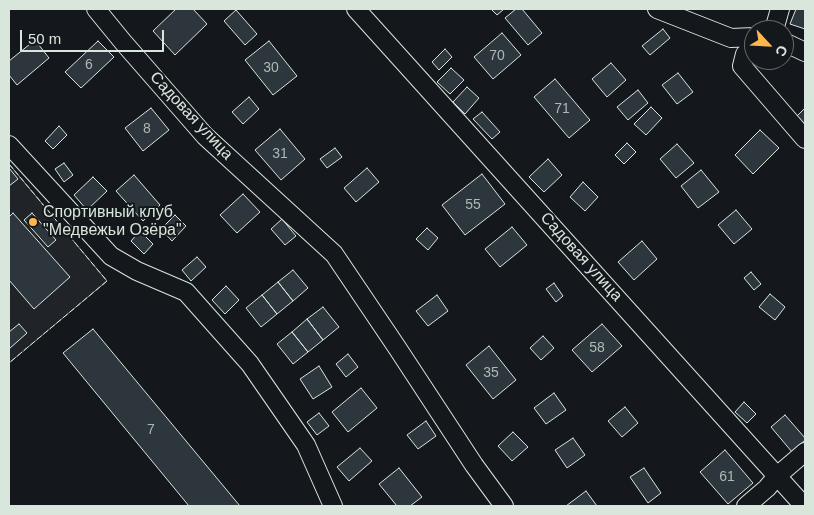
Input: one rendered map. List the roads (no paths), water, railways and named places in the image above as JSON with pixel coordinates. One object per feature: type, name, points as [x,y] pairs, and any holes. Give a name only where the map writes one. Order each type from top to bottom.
[{"type":"street","name":"Садовая улица","points":[[96,9],[205,136],[334,254],[474,466],[504,506]]},
{"type":"street","name":"Садовая улица","points":[[356,9],[804,506]]},
{"type":"street","points":[[657,9],[731,38],[744,37]]},
{"type":"street","points":[[745,70],[805,140]]},
{"type":"street","points":[[9,145],[111,256],[137,271],[186,292],[250,364],[306,445],[333,506]]},
{"type":"street","points":[[746,506],[805,452]]},
{"type":"place","name":"Спортивный клуб \"Медвежьи Озёра\"","points":[[33,222]]}]
